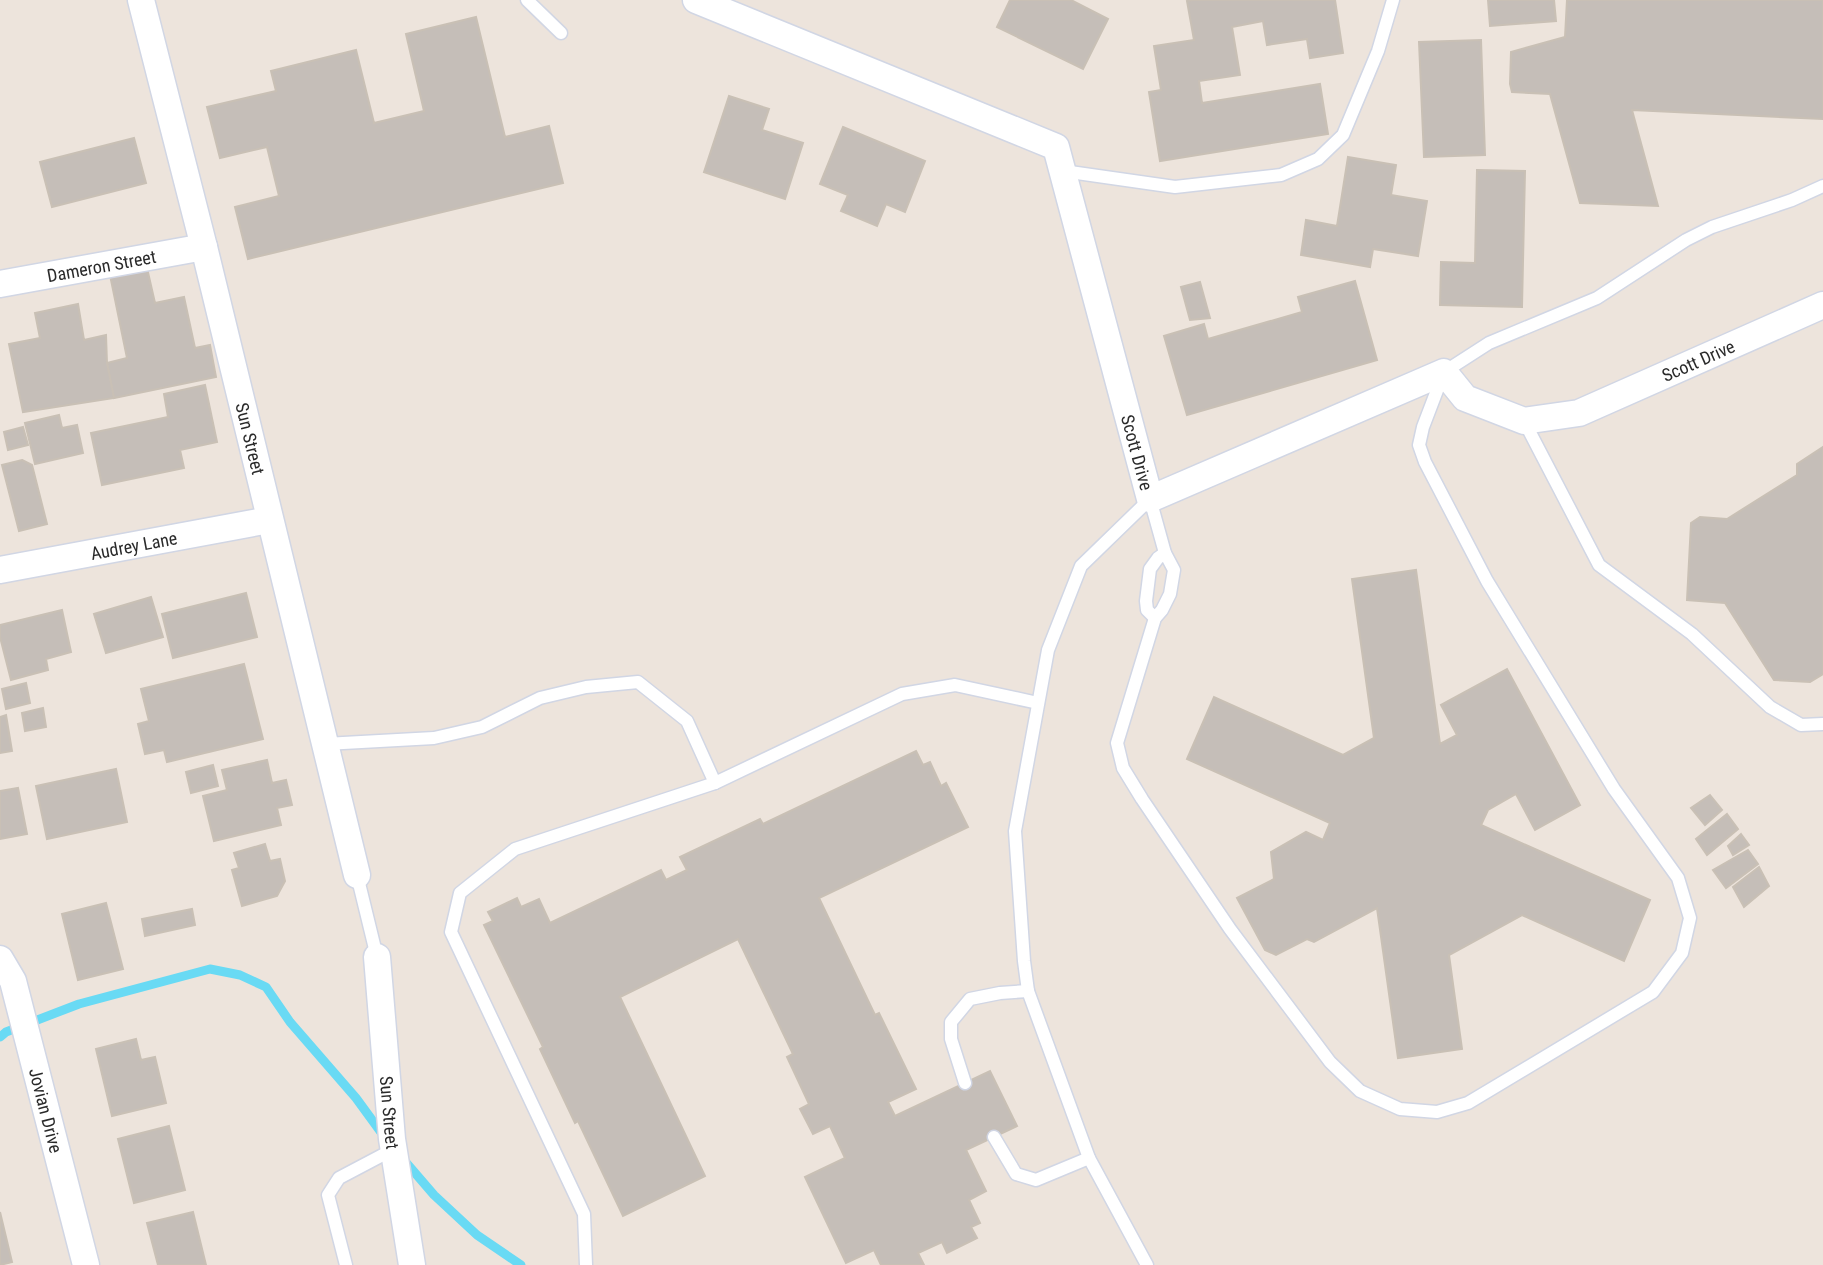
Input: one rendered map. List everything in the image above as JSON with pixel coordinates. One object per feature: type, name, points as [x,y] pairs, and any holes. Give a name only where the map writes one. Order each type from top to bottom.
[{"type":"street","name":"Sun Street","points":[[141,0],[357,875]]},
{"type":"street","name":"Scott Drive","points":[[696,0],[1056,147],[1150,499],[1444,372],[1465,398],[1524,421],[1579,413],[1823,305]]},
{"type":"street","name":"Dameron Street","points":[[0,284],[204,247]]},
{"type":"street","name":"Audrey Lane","points":[[0,570],[270,520]]},
{"type":"street","name":"Sun Street","points":[[377,957],[394,1149],[412,1265]]},
{"type":"street","name":"Jovian Drive","points":[[0,959],[13,981],[86,1265]]},
{"type":"lane","points":[[527,0],[561,33]]},
{"type":"lane","points":[[1063,172],[1175,187],[1280,174],[1318,159],[1343,135],[1378,51],[1393,0]]},
{"type":"lane","points":[[1147,1265],[1089,1158],[1028,991],[1024,961],[1015,831],[1048,650],[1081,566],[1150,499],[1165,553],[1174,570],[1170,594],[1155,618],[1117,743],[1123,768],[1230,929],[1330,1062],[1360,1091],[1400,1109],[1437,1112],[1468,1103],[1653,992],[1682,953],[1690,918],[1678,878],[1614,789],[1515,627],[1424,462],[1419,445],[1423,427],[1444,372],[1489,343],[1597,298],[1703,231],[1792,200],[1823,186]]},
{"type":"lane","points":[[1524,421],[1599,565],[1692,634],[1770,708],[1801,725],[1823,724]]},
{"type":"lane","points":[[1155,618],[1147,610],[1146,601],[1150,569],[1165,553]]},
{"type":"lane","points":[[324,744],[434,738],[482,727],[540,698],[586,687],[638,682],[687,721],[715,783]]},
{"type":"lane","points":[[586,1265],[584,1214],[451,932],[460,892],[515,849],[715,783],[902,694],[955,685],[1038,703]]},
{"type":"lane","points":[[357,875],[377,957]]},
{"type":"lane","points":[[965,1083],[951,1039],[951,1022],[970,999],[1028,991]]},
{"type":"lane","points":[[993,1137],[1016,1174],[1036,1180],[1089,1158]]},
{"type":"lane","points":[[346,1265],[328,1195],[339,1178],[394,1149]]},
{"type":"building","points":[[1010,0],[1071,0],[1108,19],[1083,69],[997,27]]},
{"type":"building","points":[[1335,0],[1343,53],[1310,58],[1307,39],[1267,45],[1263,21],[1232,27],[1240,75],[1199,81],[1202,103],[1320,84],[1328,134],[1160,161],[1149,92],[1161,90],[1154,46],[1194,40],[1187,1]]},
{"type":"building","points":[[1488,0],[1554,0],[1556,21],[1490,26]]},
{"type":"building","points":[[1567,0],[1823,0],[1823,119],[1632,110],[1658,206],[1580,203],[1550,94],[1512,92],[1510,84],[1511,52],[1565,37]]},
{"type":"building","points":[[476,17],[505,137],[549,126],[563,183],[248,259],[235,207],[279,196],[267,147],[220,158],[207,107],[276,91],[271,71],[356,50],[374,123],[424,111],[406,34]]},
{"type":"building","points":[[1481,40],[1485,155],[1424,157],[1419,42]]},
{"type":"building","points":[[729,96],[769,109],[762,130],[803,143],[785,199],[704,172]]},
{"type":"building","points":[[843,127],[925,161],[905,212],[886,204],[877,226],[841,211],[848,195],[820,184]]},
{"type":"building","points":[[134,138],[146,183],[52,207],[40,162]]},
{"type":"building","points":[[1348,157],[1396,165],[1391,195],[1427,201],[1418,256],[1373,249],[1370,267],[1301,255],[1306,220],[1337,226]]},
{"type":"building","points":[[1477,170],[1525,171],[1522,307],[1440,305],[1441,262],[1475,263]]},
{"type":"building","points":[[147,268],[155,303],[184,297],[195,348],[210,345],[216,377],[114,398],[107,363],[127,358],[110,275]]},
{"type":"building","points":[[1355,281],[1377,360],[1187,415],[1164,336],[1204,324],[1208,339],[1302,312],[1298,297]]},
{"type":"building","points":[[1200,282],[1210,318],[1190,320],[1181,287]]},
{"type":"building","points":[[78,304],[84,340],[106,335],[107,363],[114,398],[23,412],[9,344],[40,338],[35,313]]},
{"type":"building","points":[[205,385],[217,442],[180,450],[184,468],[102,485],[91,433],[168,417],[164,394]]},
{"type":"building","points":[[59,415],[62,428],[77,425],[83,453],[35,464],[25,423]]},
{"type":"building","points":[[23,427],[28,445],[8,450],[4,432]]},
{"type":"building","points":[[1823,447],[1823,674],[1810,682],[1774,680],[1725,603],[1687,600],[1691,523],[1700,517],[1727,519],[1797,475],[1797,464]]},
{"type":"building","points":[[22,460],[32,465],[47,524],[19,531],[2,465]]},
{"type":"building","points":[[1416,570],[1440,744],[1457,735],[1441,705],[1507,669],[1580,805],[1535,830],[1516,794],[1488,810],[1481,825],[1650,900],[1624,961],[1522,915],[1449,955],[1462,1049],[1398,1058],[1377,908],[1314,942],[1307,939],[1276,955],[1265,950],[1237,898],[1274,879],[1271,852],[1306,832],[1323,840],[1330,823],[1187,759],[1214,697],[1343,755],[1374,738],[1352,579]]},
{"type":"building","points":[[246,593],[257,637],[173,658],[162,614]]},
{"type":"building","points":[[151,597],[163,637],[106,653],[94,614]]},
{"type":"building","points":[[62,610],[71,652],[46,659],[48,670],[11,680],[0,637],[0,625]]},
{"type":"building","points":[[244,664],[263,739],[167,762],[164,750],[145,754],[138,724],[149,721],[141,689]]},
{"type":"building","points":[[26,683],[30,703],[6,709],[2,689]]},
{"type":"building","points":[[43,708],[46,727],[25,731],[22,713]]},
{"type":"building","points":[[6,715],[12,751],[0,753],[0,717]]},
{"type":"building","points":[[916,751],[923,765],[930,762],[941,786],[946,783],[968,827],[819,898],[875,1015],[879,1013],[916,1089],[888,1102],[895,1116],[990,1071],[1017,1126],[966,1150],[986,1191],[969,1200],[980,1223],[971,1227],[977,1238],[947,1253],[942,1242],[918,1253],[924,1265],[881,1265],[874,1250],[846,1263],[805,1177],[845,1158],[830,1126],[813,1134],[800,1109],[809,1104],[787,1057],[793,1054],[738,939],[620,997],[705,1176],[623,1216],[578,1121],[575,1123],[540,1049],[543,1047],[484,925],[493,921],[488,912],[517,898],[521,907],[539,899],[550,923],[661,870],[666,880],[687,870],[680,857],[760,819],[763,824]]},
{"type":"building","points":[[267,760],[272,783],[286,780],[292,805],[277,808],[281,825],[214,841],[203,796],[227,790],[222,770]]},
{"type":"building","points":[[213,765],[218,786],[191,793],[186,772]]},
{"type":"building","points":[[116,769],[127,822],[47,839],[36,786]]},
{"type":"building","points":[[18,788],[27,834],[0,839],[0,791]]},
{"type":"building","points":[[1710,795],[1722,810],[1705,825],[1691,808]]},
{"type":"building","points":[[1727,814],[1738,829],[1707,855],[1696,839]]},
{"type":"building","points":[[1741,834],[1749,845],[1733,855],[1728,846]]},
{"type":"building","points":[[265,844],[270,861],[280,859],[285,881],[277,896],[242,906],[232,870],[239,868],[234,853]]},
{"type":"building","points":[[1748,850],[1758,864],[1726,888],[1713,870]]},
{"type":"building","points":[[1759,867],[1769,886],[1744,907],[1733,887]]},
{"type":"building","points":[[106,903],[123,969],[78,980],[62,914]]},
{"type":"building","points":[[192,909],[195,925],[145,936],[142,919]]},
{"type":"building","points":[[136,1039],[141,1060],[155,1057],[166,1103],[112,1116],[96,1049]]},
{"type":"building","points":[[169,1126],[185,1190],[134,1203],[118,1139]]},
{"type":"building","points":[[0,1212],[12,1262],[0,1265]]},
{"type":"building","points":[[193,1212],[206,1265],[158,1265],[147,1223]]},
{"type":"waterway","points":[[0,1037],[6,1032],[79,1004],[210,969],[240,975],[266,987],[290,1022],[356,1098],[383,1135]]},
{"type":"waterway","points":[[403,1159],[434,1195],[477,1235],[521,1265]]}]
